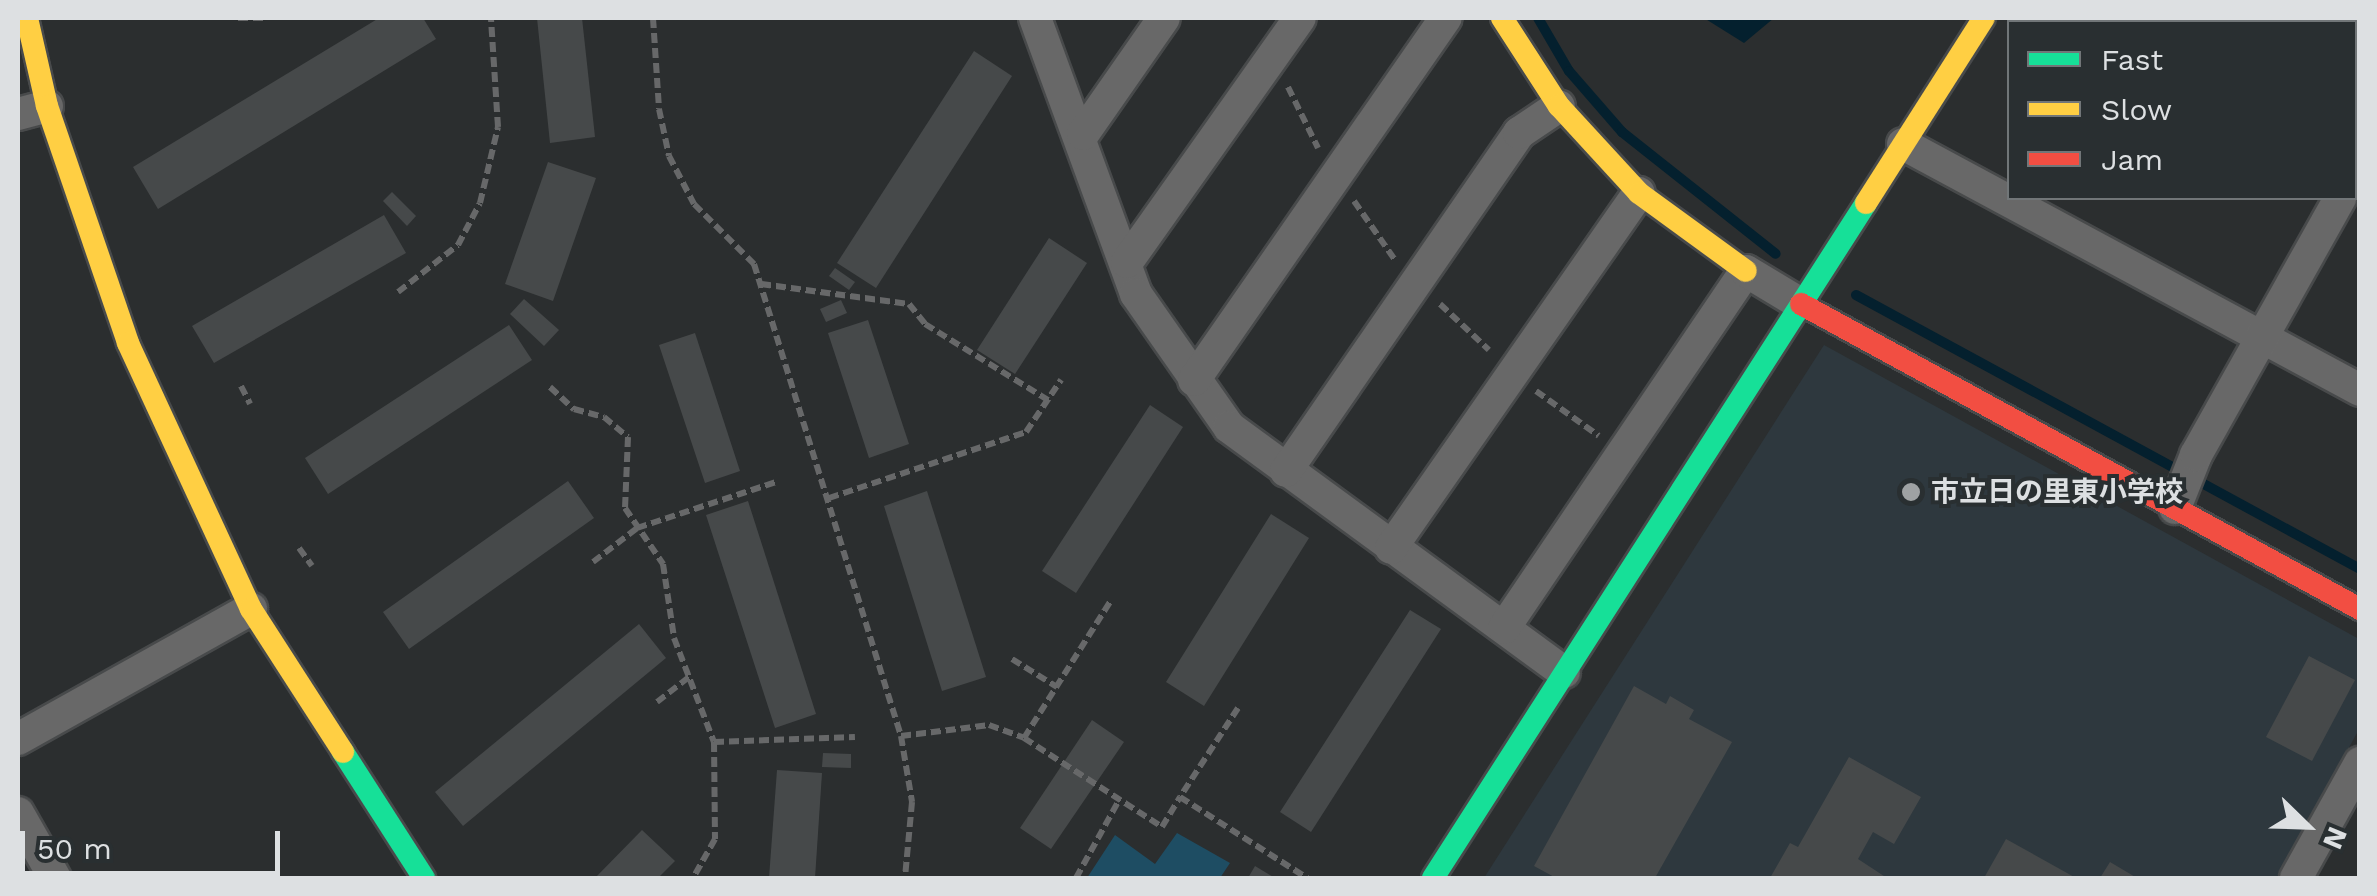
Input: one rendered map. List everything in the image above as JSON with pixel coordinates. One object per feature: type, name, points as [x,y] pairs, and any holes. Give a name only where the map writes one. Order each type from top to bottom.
[{"type":"street","points":[[27,18],[32,110],[128,343],[251,610],[424,878]]},
{"type":"street","points":[[1035,18],[1083,134],[1136,294],[1229,428],[1564,672]]},
{"type":"street","points":[[1083,134],[1164,18]]},
{"type":"street","points":[[1127,262],[1300,18]]},
{"type":"street","points":[[1194,380],[1446,18]]},
{"type":"street","points":[[1502,18],[1559,106],[1638,193],[1746,270],[2360,609]]},
{"type":"street","points":[[1433,878],[1984,18]]},
{"type":"street","points":[[1286,471],[1519,133],[1559,106]]},
{"type":"street","points":[[1902,144],[2360,390]]},
{"type":"street","points":[[1391,548],[1638,193]]},
{"type":"street","points":[[2175,508],[2196,455],[2339,200]]},
{"type":"street","points":[[1504,628],[1746,270]]},
{"type":"street","points":[[18,740],[251,610]]},
{"type":"street","points":[[2296,878],[2360,763]]},
{"type":"street","points":[[18,813],[44,875]]},
{"type":"path","points":[[238,18],[267,18]]},
{"type":"path","points":[[398,292],[458,246],[480,203],[498,127],[491,18]]},
{"type":"path","points":[[653,18],[658,109],[669,156],[694,204],[754,264],[901,736],[912,802],[905,878]]},
{"type":"path","points":[[1273,56],[1335,177],[1392,258],[1417,282]]},
{"type":"path","points":[[760,284],[909,304],[925,324],[1048,400]]},
{"type":"path","points":[[829,498],[1026,432],[1061,380]]},
{"type":"path","points":[[240,386],[250,404]]},
{"type":"path","points":[[550,386],[574,409],[604,416],[628,437],[625,508],[663,564],[674,638],[714,742],[715,839],[692,878]]},
{"type":"path","points":[[592,562],[637,528],[776,482]]},
{"type":"path","points":[[299,548],[312,566]]},
{"type":"path","points":[[1024,738],[1110,602]]},
{"type":"path","points":[[1012,659],[1057,687]]},
{"type":"path","points":[[657,702],[688,677]]},
{"type":"path","points":[[901,736],[988,725],[1024,738],[1162,827],[1238,708]]},
{"type":"path","points":[[714,742],[855,737]]},
{"type":"path","points":[[1180,797],[1307,878]]},
{"type":"path","points":[[1076,878],[1119,800]]},
{"type":"shaded area","points":[[1704,18],[1774,18],[1744,43]]},
{"type":"shaded area","name":"市立日の里東小学校","points":[[1824,345],[2359,639],[2359,729],[2279,878],[1484,878]]},
{"type":"shaded area","points":[[1177,833],[1230,863],[1220,878],[1087,878],[1115,835],[1155,864]]},
{"type":"building","points":[[379,18],[423,18],[436,39],[158,209],[133,167]]},
{"type":"building","points":[[537,18],[582,18],[595,137],[550,143]]},
{"type":"building","points":[[974,51],[1012,76],[876,288],[837,263]]},
{"type":"building","points":[[548,162],[596,178],[553,301],[505,284]]},
{"type":"building","points":[[392,192],[416,216],[407,226],[383,201]]},
{"type":"building","points":[[384,215],[406,253],[214,363],[192,326]]},
{"type":"building","points":[[1049,238],[1087,263],[1015,374],[977,350]]},
{"type":"building","points":[[835,268],[855,282],[849,290],[829,276]]},
{"type":"building","points":[[524,299],[559,330],[544,346],[510,314]]},
{"type":"building","points":[[841,300],[847,313],[826,322],[820,309]]},
{"type":"building","points":[[868,320],[909,444],[869,458],[828,333]]},
{"type":"building","points":[[509,325],[532,360],[328,494],[305,458]]},
{"type":"building","points":[[695,333],[740,471],[705,483],[659,345]]},
{"type":"building","points":[[1150,405],[1183,427],[1076,593],[1042,571]]},
{"type":"building","points":[[568,481],[594,518],[409,649],[383,612]]},
{"type":"building","points":[[927,491],[986,677],[942,691],[884,506]]},
{"type":"building","points":[[748,501],[816,714],[775,728],[706,515]]},
{"type":"building","points":[[1271,514],[1309,538],[1204,706],[1166,682]]},
{"type":"building","points":[[1410,610],[1441,629],[1311,832],[1280,812]]},
{"type":"building","points":[[639,624],[666,658],[463,826],[435,792]]},
{"type":"building","points":[[2309,656],[2355,680],[2312,761],[2266,737]]},
{"type":"building","points":[[1634,686],[1666,704],[1670,696],[1694,710],[1689,719],[1732,742],[1655,878],[1556,878],[1534,866]]},
{"type":"building","points":[[1092,720],[1124,742],[1051,849],[1020,828]]},
{"type":"building","points":[[823,753],[851,754],[851,768],[822,767]]},
{"type":"building","points":[[1849,757],[1921,797],[1894,844],[1873,832],[1858,859],[1887,878],[1770,878],[1790,843],[1798,847]]},
{"type":"building","points":[[777,770],[822,773],[815,878],[769,878]]},
{"type":"building","points":[[642,830],[675,861],[658,878],[595,878]]},
{"type":"building","points":[[2006,839],[2076,878],[1984,878]]},
{"type":"building","points":[[2110,862],[2137,878],[2100,878]]},
{"type":"building","points":[[1255,866],[1275,878],[1248,878]]},
{"type":"waterway","points":[[1538,18],[1569,71],[1622,132],[1776,254]]},
{"type":"waterway","points":[[1856,295],[2360,569]]},
{"type":"traffic: fast","points":[[1433,878],[1866,203]]},
{"type":"traffic: fast","points":[[343,752],[424,878]]},
{"type":"traffic: slow","points":[[27,18],[47,106],[128,343],[251,609],[343,752]]},
{"type":"traffic: slow","points":[[1502,18],[1559,106],[1639,193],[1746,271]]},
{"type":"traffic: slow","points":[[1866,203],[1984,18]]},
{"type":"traffic: jam","points":[[1801,304],[2360,609]]},
{"type":"place","name":"市立日の里東小学校","points":[[1911,492]]}]
